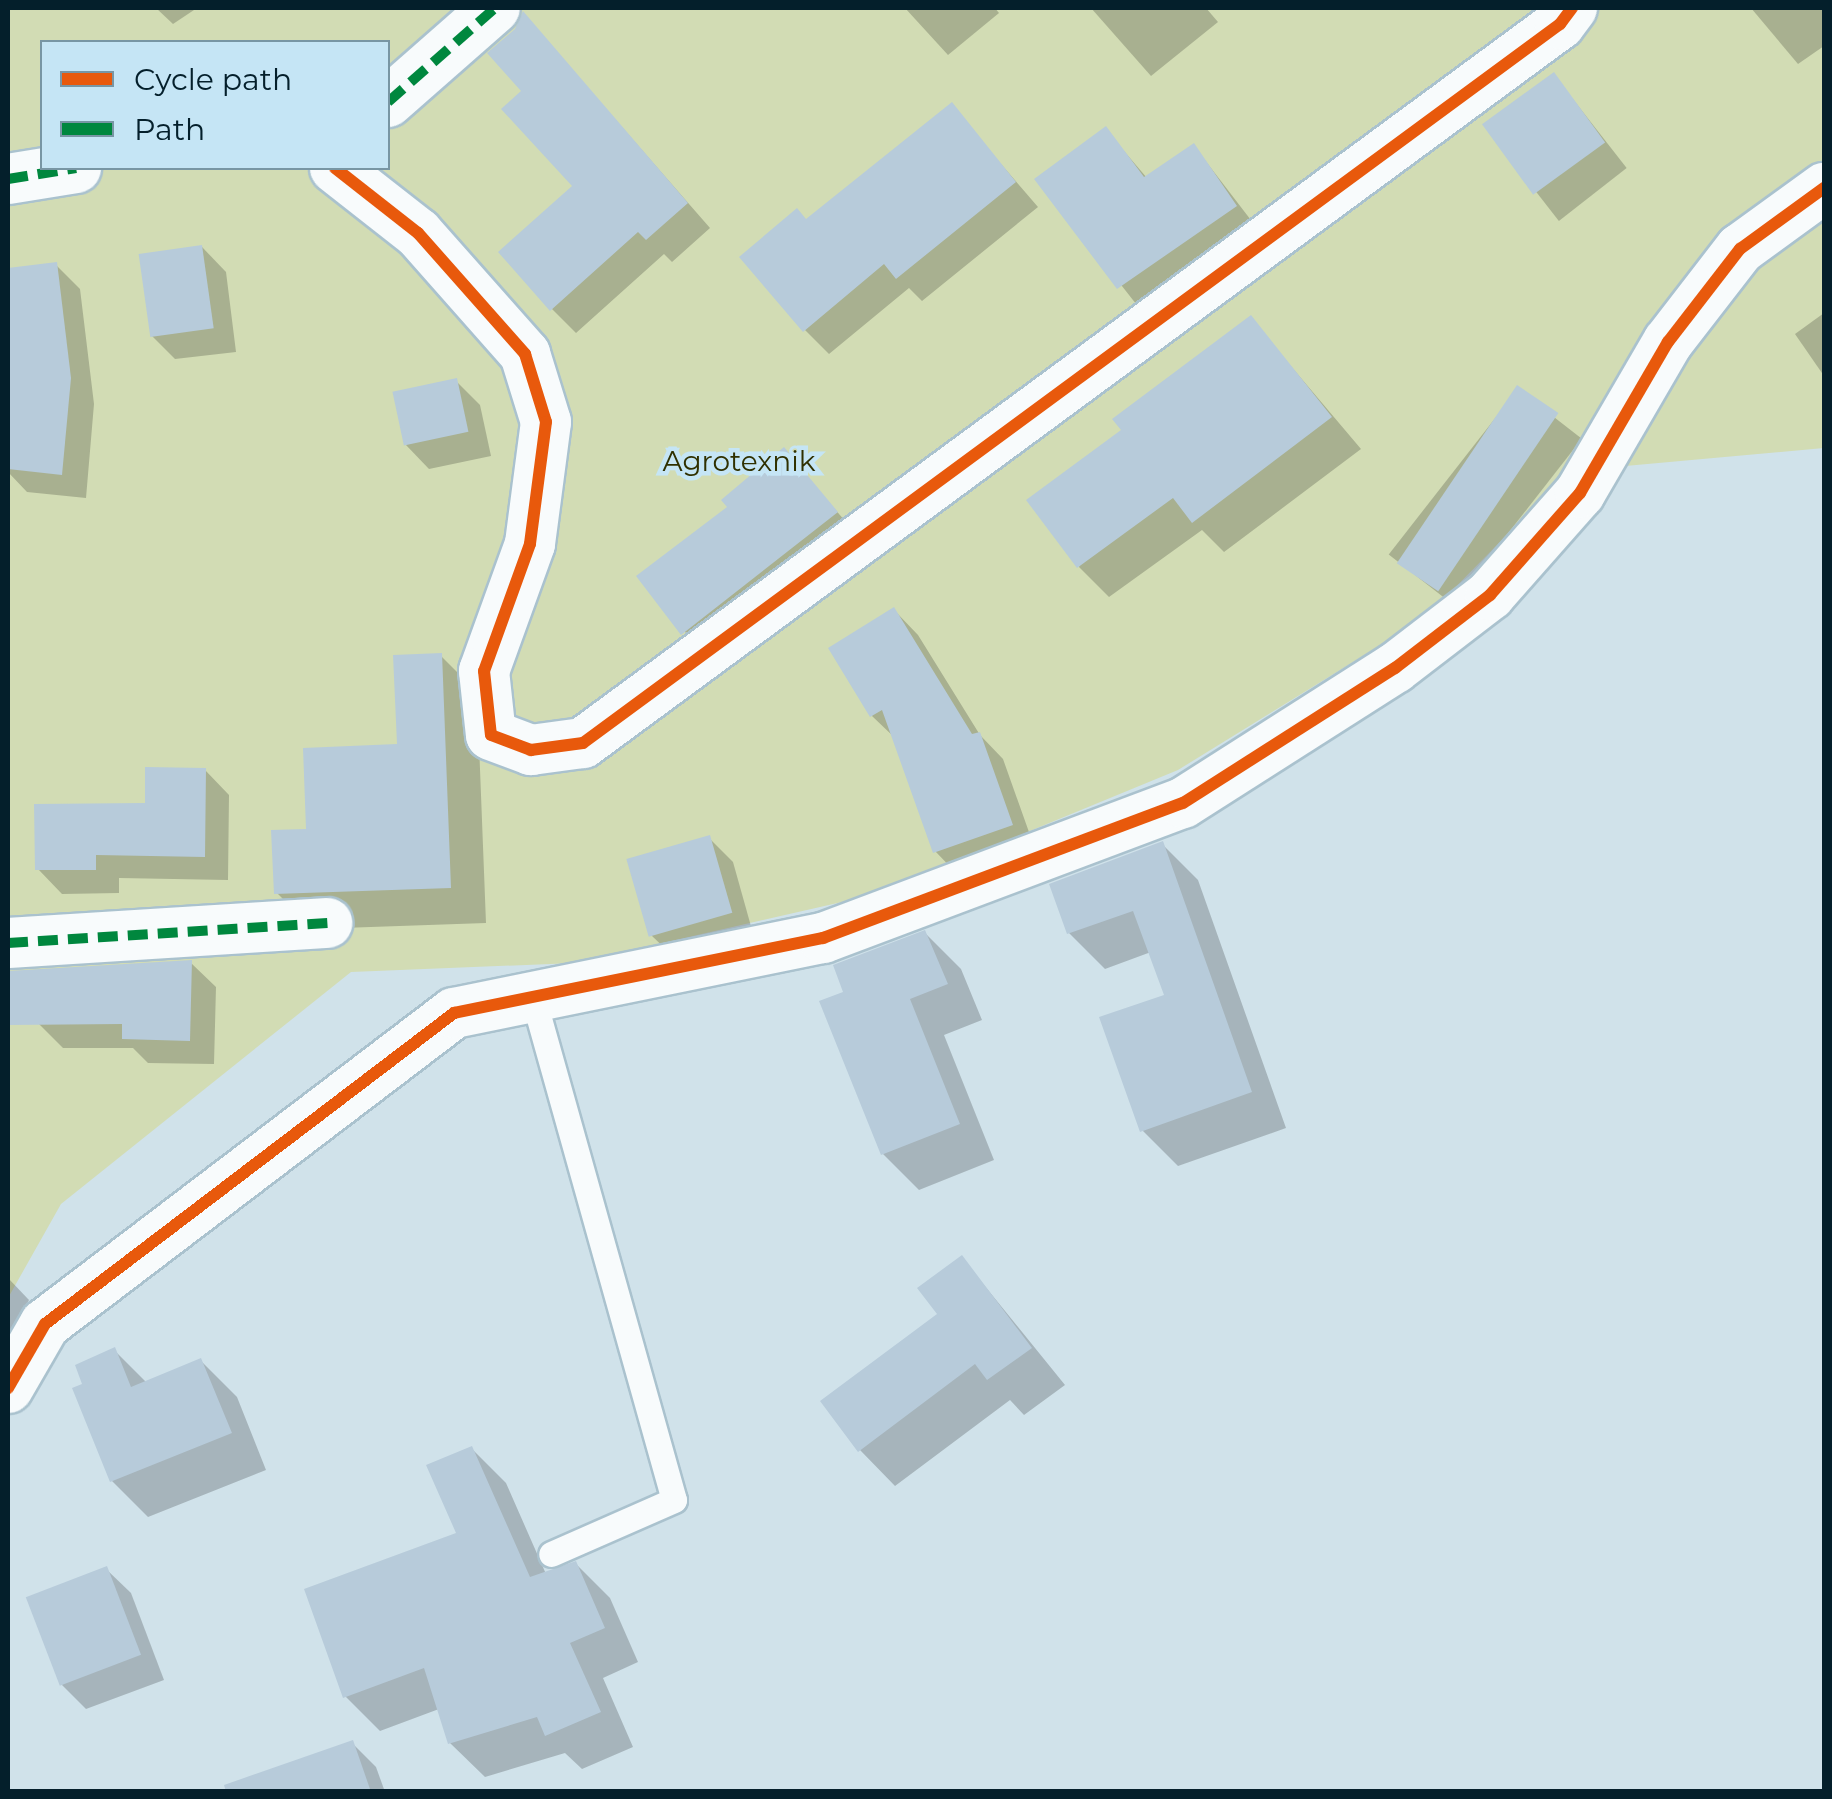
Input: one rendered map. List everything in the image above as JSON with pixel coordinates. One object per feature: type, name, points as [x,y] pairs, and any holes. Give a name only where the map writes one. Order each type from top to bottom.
[{"type":"street","points":[[390,100],[495,8]]},
{"type":"street","points":[[338,170],[418,232],[525,354],[546,422],[530,544],[484,670],[491,736],[530,750],[583,743],[707,657],[1572,13]]},
{"type":"street","points":[[8,179],[64,170]]},
{"type":"street","points":[[8,1388],[45,1324],[454,1013],[823,938],[1183,803],[1395,668],[1490,596],[1580,493],[1668,342],[1740,249],[1824,188]]},
{"type":"street","points":[[8,943],[327,923]]},
{"type":"lane","points":[[533,997],[674,1500],[551,1554]]},
{"type":"green space","name":"Agrotexnik","points":[[8,8],[1824,8],[1824,448],[1570,471],[1426,617],[1178,770],[877,894],[575,963],[351,972],[61,1204],[8,1298]]},
{"type":"building","points":[[523,11],[688,203],[646,240],[638,232],[550,311],[498,252],[572,186],[501,109],[521,91],[487,53],[515,29]]},
{"type":"building","points":[[1554,72],[1605,142],[1533,195],[1482,124]]},
{"type":"building","points":[[952,102],[1016,182],[896,279],[884,264],[803,332],[739,257],[797,208],[806,219]]},
{"type":"building","points":[[1106,126],[1144,177],[1194,143],[1237,206],[1117,289],[1034,179]]},
{"type":"building","points":[[202,245],[214,328],[150,337],[139,254]]},
{"type":"building","points":[[57,262],[71,378],[62,475],[8,469],[8,268]]},
{"type":"building","points":[[1251,315],[1332,417],[1192,523],[1173,498],[1077,568],[1026,500],[1121,430],[1112,419]]},
{"type":"building","points":[[457,378],[468,432],[404,446],[392,392]]},
{"type":"building","points":[[1517,385],[1558,413],[1438,591],[1397,563]]},
{"type":"building","points":[[784,447],[838,512],[681,635],[636,576],[727,507],[721,500]]},
{"type":"building","points":[[894,607],[972,734],[980,732],[1013,825],[933,853],[882,710],[870,717],[828,648]]},
{"type":"building","points":[[442,653],[451,888],[274,894],[271,830],[306,829],[303,748],[397,744],[393,655]]},
{"type":"building","points":[[145,767],[206,768],[205,857],[96,855],[96,870],[35,870],[34,804],[145,803]]},
{"type":"building","points":[[710,835],[732,913],[649,937],[626,859]]},
{"type":"building","points":[[1163,841],[1252,1092],[1140,1132],[1099,1017],[1164,995],[1133,911],[1067,934],[1049,884]]},
{"type":"building","points":[[925,930],[948,984],[910,999],[960,1124],[881,1155],[819,1001],[843,992],[833,965]]},
{"type":"building","points":[[192,960],[190,1041],[122,1039],[122,1024],[8,1025],[8,971]]},
{"type":"building","points":[[962,1255],[1032,1348],[987,1380],[975,1364],[858,1452],[820,1401],[937,1314],[917,1288]]},
{"type":"building","points":[[115,1347],[131,1387],[201,1358],[232,1433],[110,1482],[72,1388],[82,1384],[75,1365]]},
{"type":"building","points":[[472,1446],[530,1577],[576,1561],[605,1628],[570,1643],[601,1712],[545,1736],[537,1717],[448,1744],[424,1668],[343,1698],[304,1589],[456,1533],[426,1465]]},
{"type":"building","points":[[107,1566],[141,1655],[60,1686],[26,1597]]},
{"type":"building","points":[[353,1740],[371,1792],[226,1792],[224,1785]]},
{"type":"marked path","points":[[390,100],[495,8]]},
{"type":"marked path","points":[[8,179],[64,170]]},
{"type":"marked path","points":[[8,943],[327,923]]},
{"type":"cycle path","points":[[338,170],[418,233],[525,354],[546,422],[530,544],[484,671],[491,735],[531,750],[583,743],[1560,24],[1572,8]]},
{"type":"cycle path","points":[[8,1388],[45,1324],[454,1013],[823,938],[1183,803],[1395,668],[1490,595],[1580,493],[1668,342],[1740,249],[1824,188]]}]
